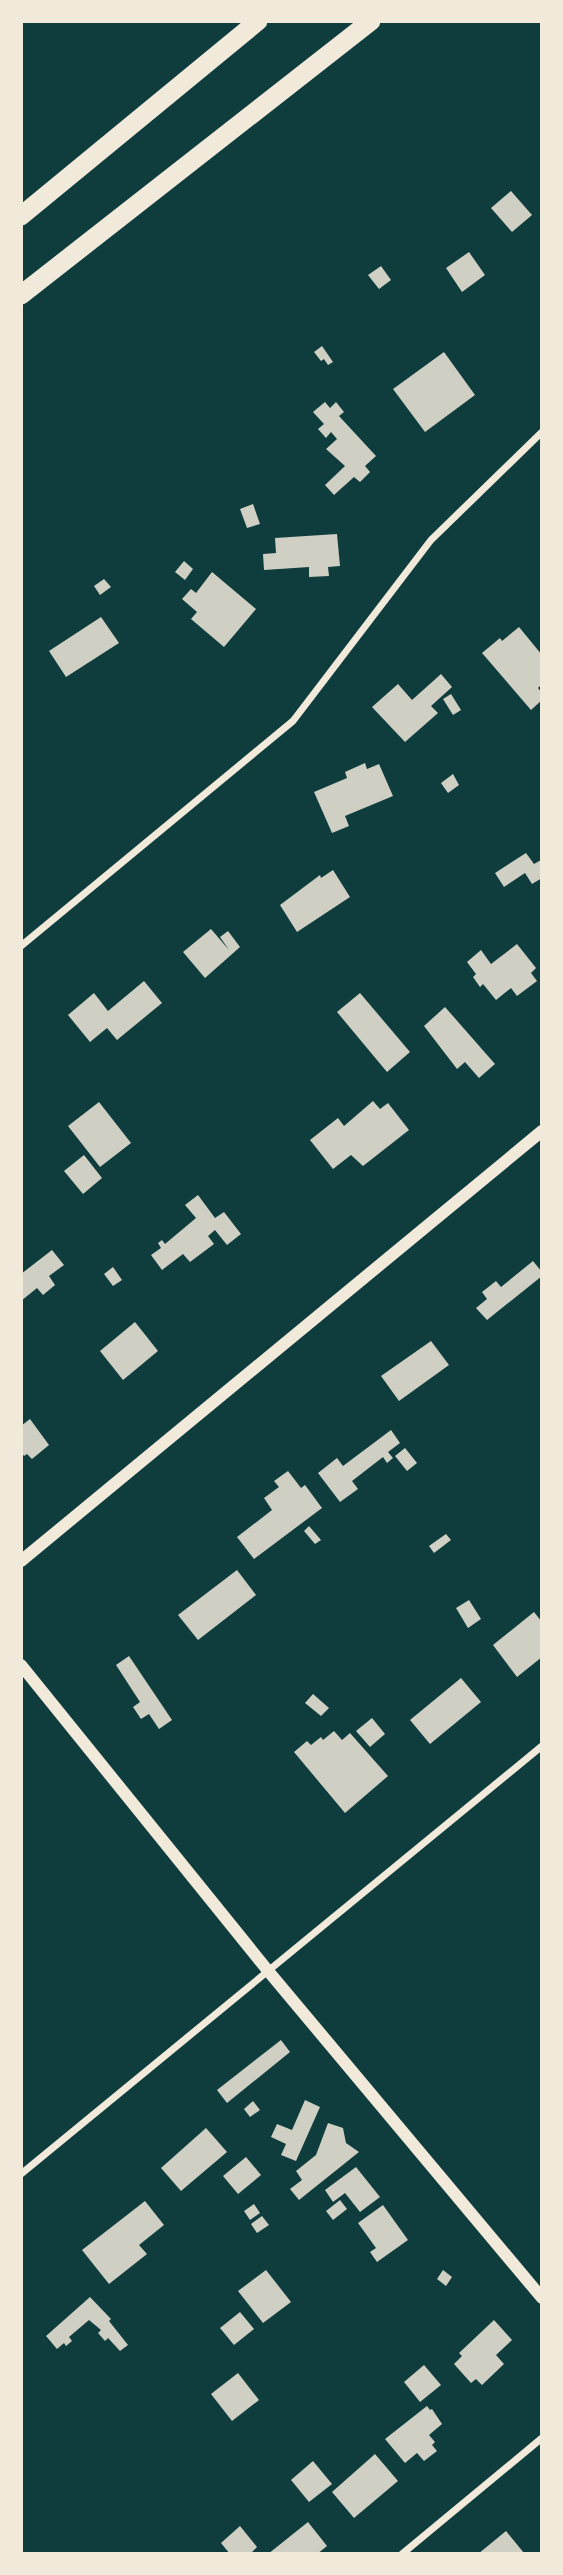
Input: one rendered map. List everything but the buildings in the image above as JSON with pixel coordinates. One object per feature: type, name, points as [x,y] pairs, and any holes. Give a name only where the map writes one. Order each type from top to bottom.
[{"type":"highway","points":[[21,216],[258,21]]},
{"type":"highway","points":[[21,295],[370,21]]},
{"type":"street","points":[[21,946],[293,721],[431,540],[542,432]]},
{"type":"street","points":[[21,1561],[542,1131]]},
{"type":"street","points":[[21,1665],[269,1972],[542,2298]]},
{"type":"street","points":[[21,2174],[542,1746]]},
{"type":"street","points":[[402,2554],[542,2438]]}]
